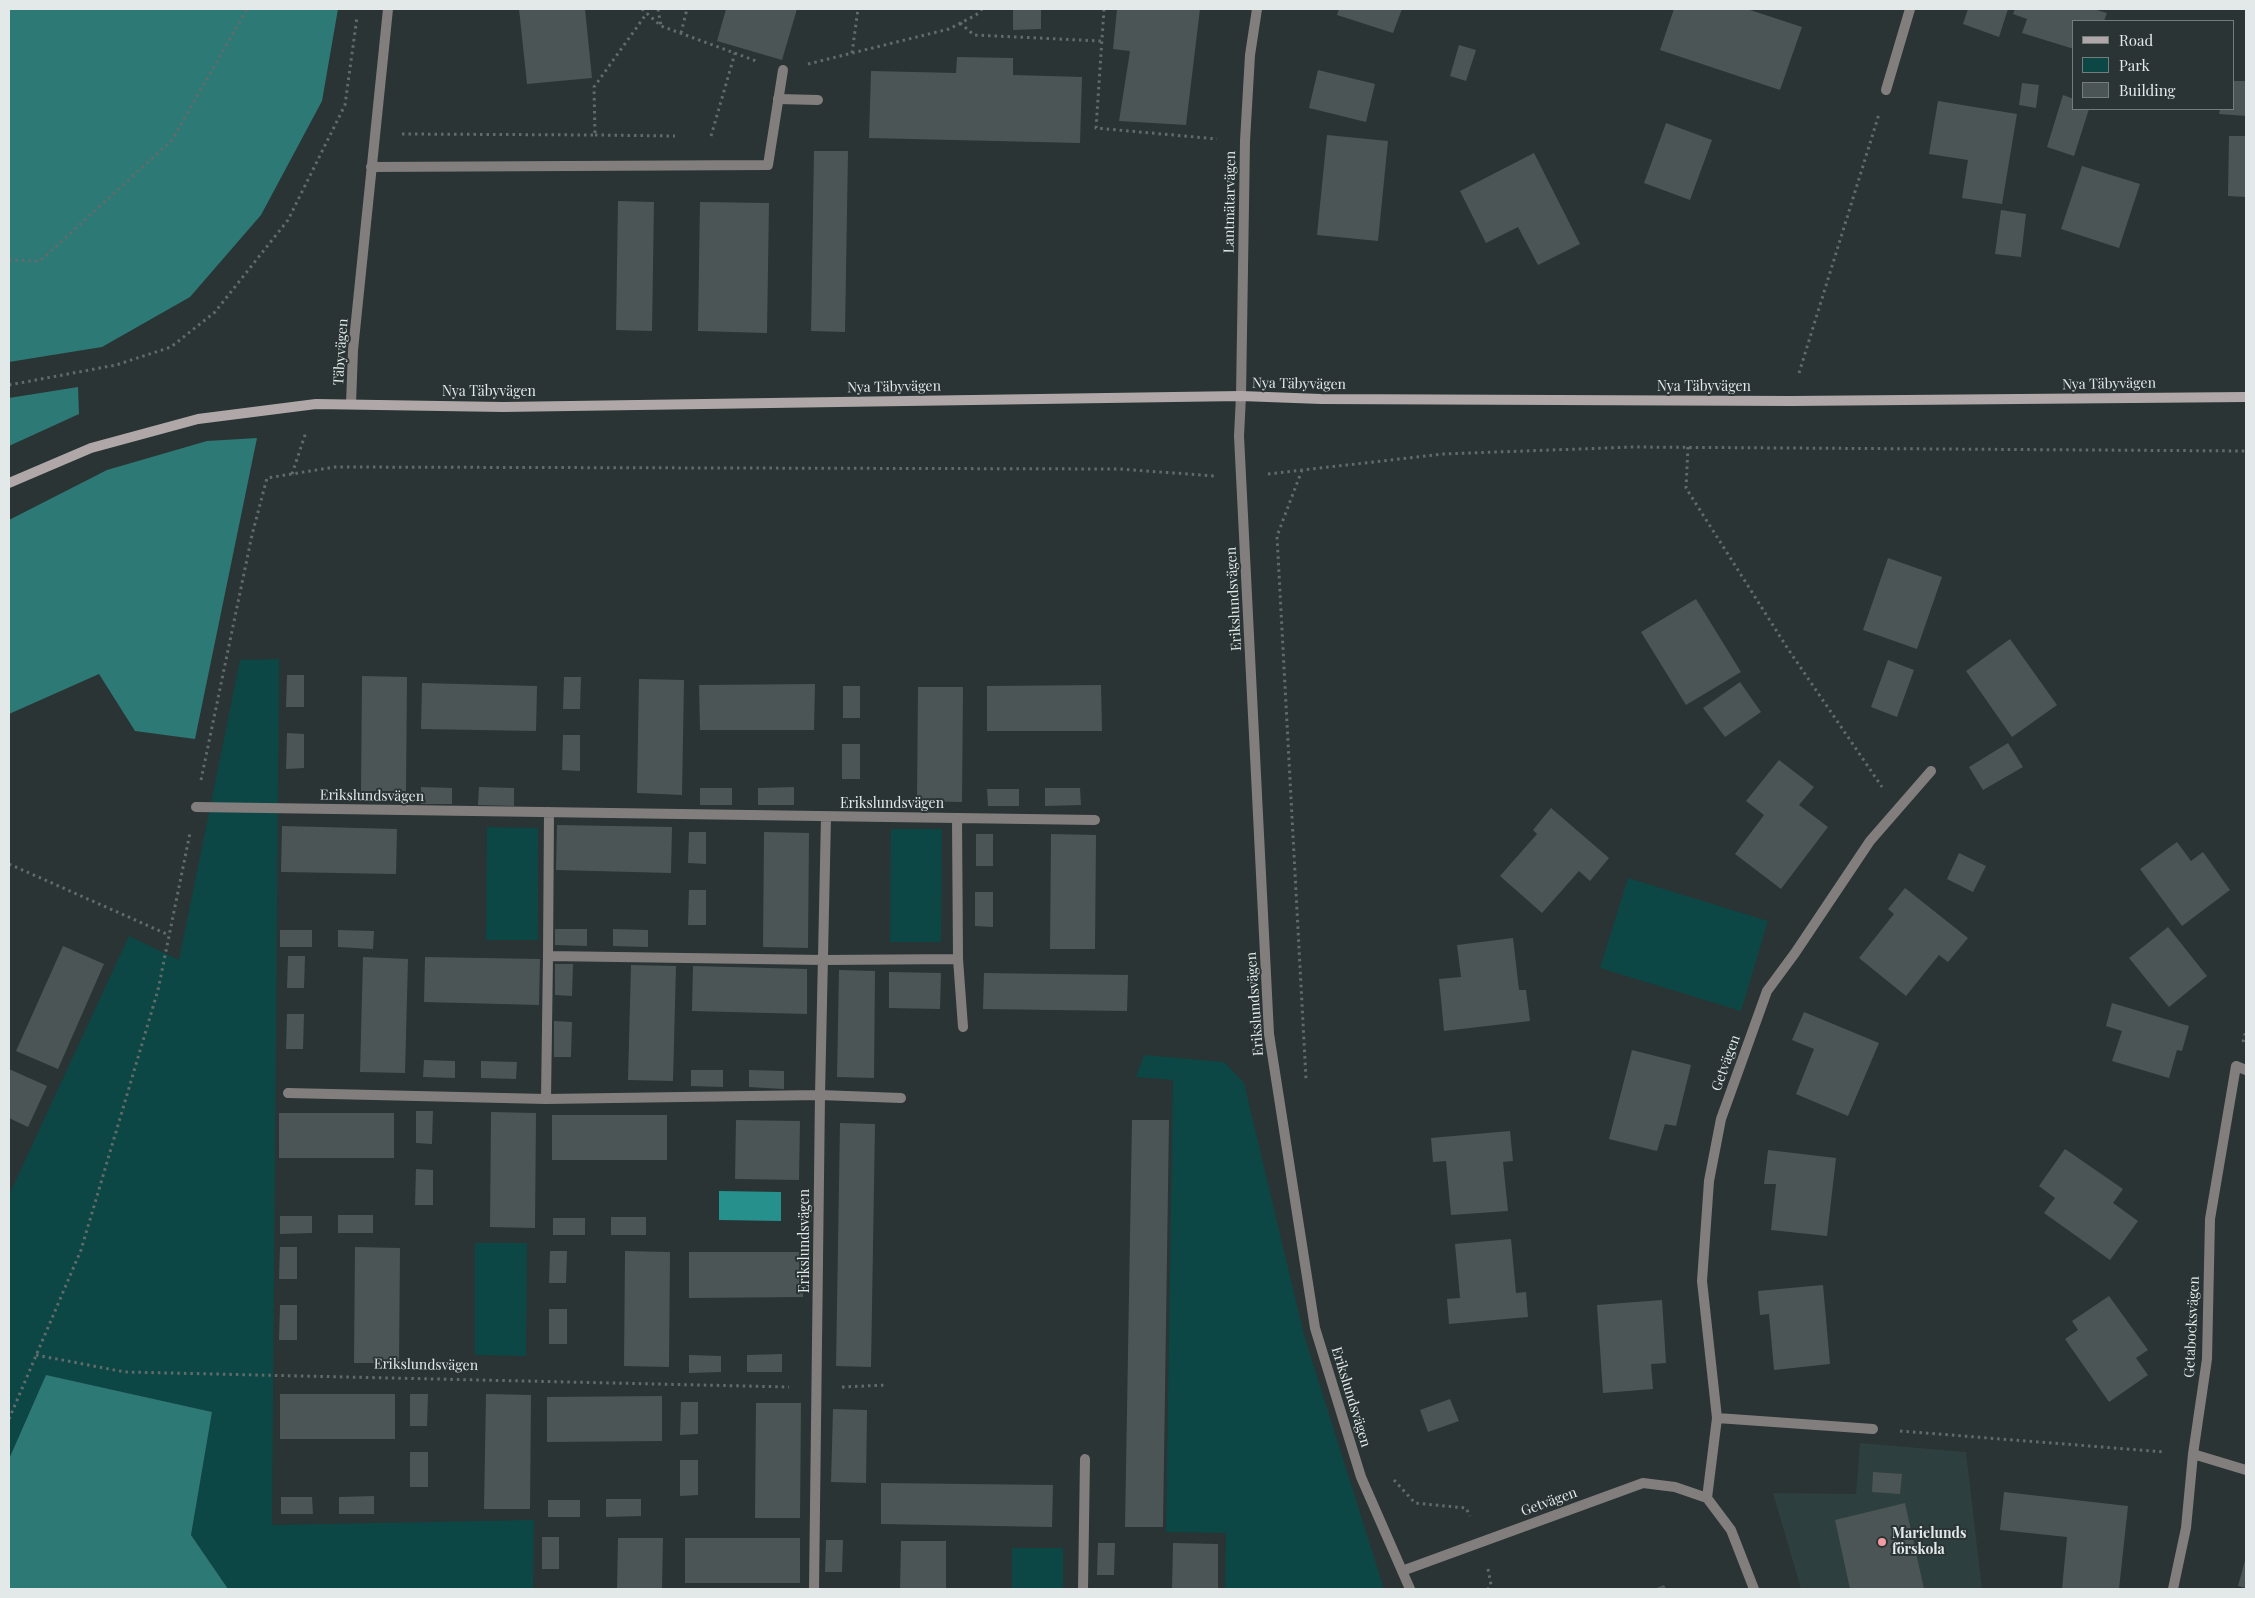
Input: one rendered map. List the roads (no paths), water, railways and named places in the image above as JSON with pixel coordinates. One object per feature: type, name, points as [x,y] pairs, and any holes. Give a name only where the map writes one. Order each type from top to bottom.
[{"type":"main road","name":"Nya Täbyvägen","points":[[351,404],[503,407],[1242,396],[1320,399],[1791,401],[2246,397]]},
{"type":"main road","name":"Täbyvägen","points":[[9,483],[91,448],[198,419],[316,404],[351,404]]},
{"type":"street","name":"Täbyvägen","points":[[351,404],[354,350],[371,166],[388,9]]},
{"type":"street","name":"Lantmätarvägen","points":[[1242,396],[1245,141],[1250,55],[1257,9]]},
{"type":"street","points":[[1886,90],[1910,9]]},
{"type":"street","points":[[371,166],[768,165],[783,70]]},
{"type":"street","points":[[778,99],[818,100]]},
{"type":"street","name":"Erikslundsvägen","points":[[1242,396],[1239,436],[1269,1034],[1315,1328],[1361,1477],[1410,1589]]},
{"type":"street","name":"Getvägen","points":[[1402,1571],[1643,1484],[1675,1488],[1707,1498],[1717,1418],[1702,1281],[1708,1181],[1721,1119],[1767,991],[1795,953],[1870,841],[1931,772]]},
{"type":"street","name":"Erikslundsvägen","points":[[196,807],[1095,820]]},
{"type":"street","points":[[546,1099],[548,812]]},
{"type":"street","name":"Erikslundsvägen","points":[[814,1589],[818,1387],[820,1096],[826,817]]},
{"type":"street","name":"Erikslundsvägen","points":[[957,818],[958,959],[963,1027]]},
{"type":"street","points":[[548,956],[824,960],[958,959]]},
{"type":"street","name":"Getabocksvägen","points":[[2173,1589],[2186,1528],[2193,1454],[2207,1359],[2210,1219],[2241,1068]]},
{"type":"street","points":[[288,1092],[546,1099],[820,1096],[901,1098]]},
{"type":"street","points":[[1717,1418],[1873,1429]]},
{"type":"street","points":[[2193,1454],[2246,1470]]},
{"type":"street","points":[[1083,1589],[1085,1459]]},
{"type":"street","points":[[1707,1498],[1730,1530],[1754,1589]]},
{"type":"place","name":"Marielunds förskola","points":[[1882,1542]]}]
